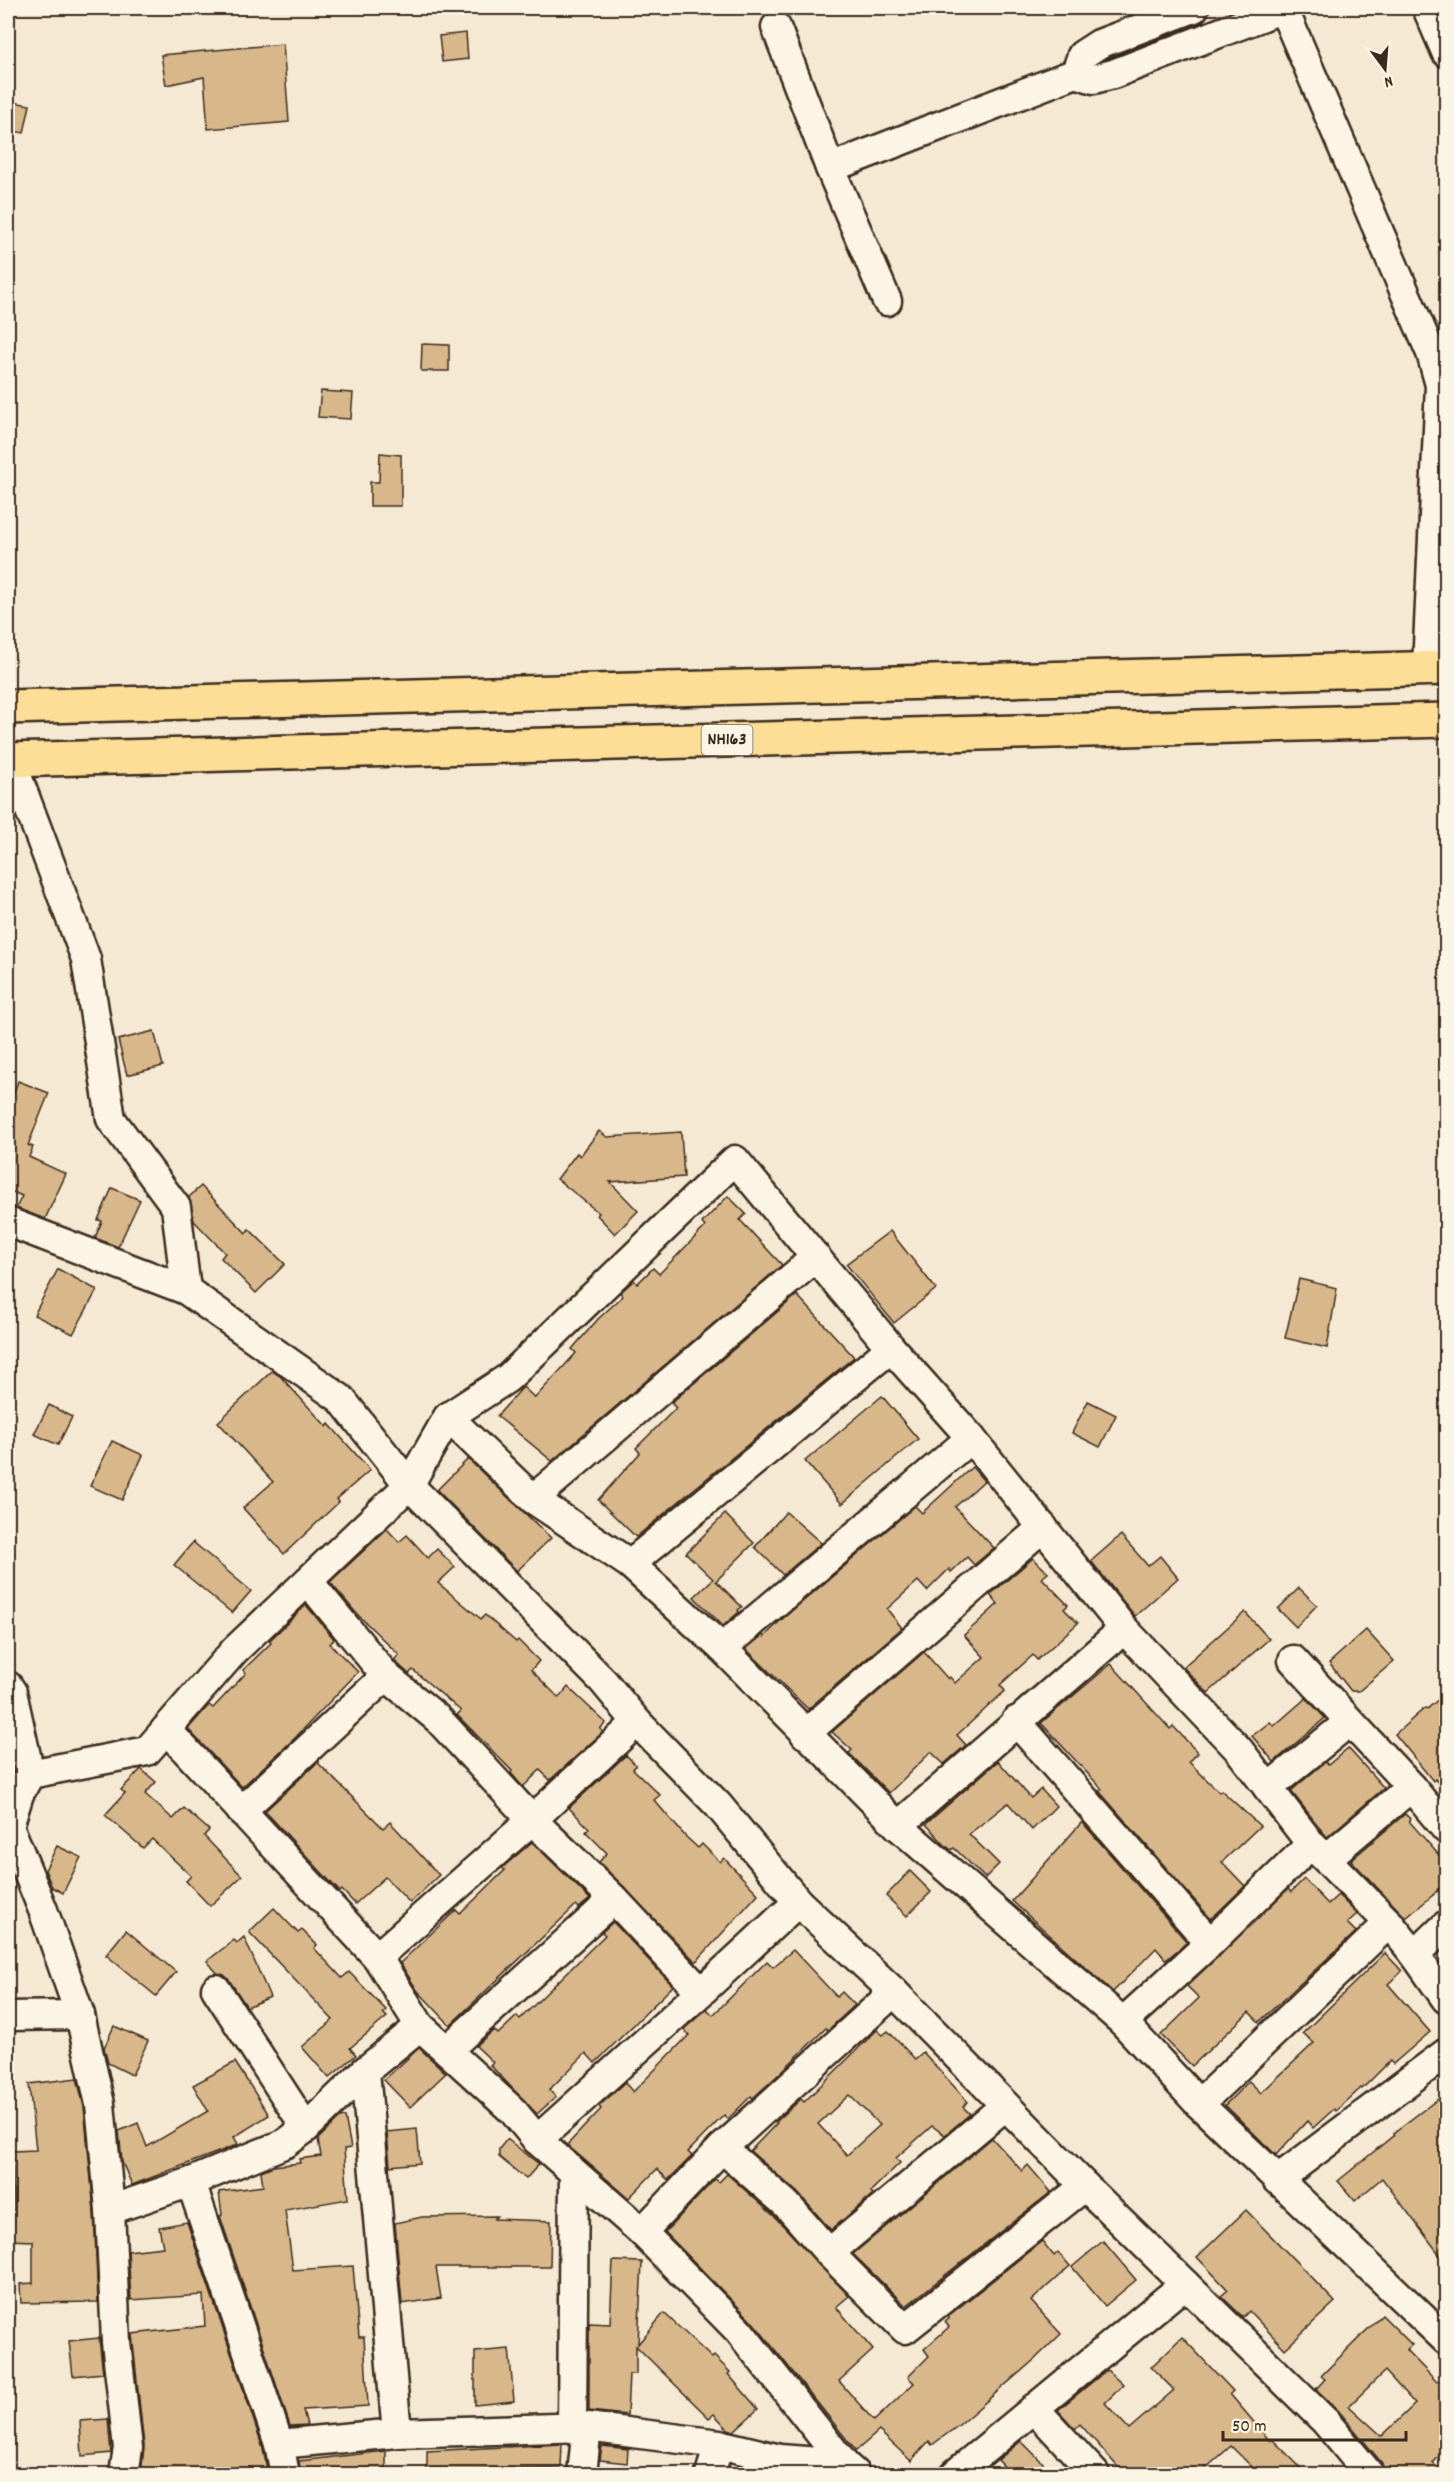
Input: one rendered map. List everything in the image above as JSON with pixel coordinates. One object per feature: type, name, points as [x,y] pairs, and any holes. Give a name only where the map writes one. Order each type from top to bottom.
[{"type":"highway","points":[[8,707],[1437,668]]},
{"type":"highway","name":"NH163","points":[[10,760],[1446,720]]},
{"type":"street","points":[[1076,73],[1082,55],[1099,44],[1194,8]]},
{"type":"street","points":[[830,168],[1076,73],[1094,78],[1113,74],[1284,8],[1431,353],[1440,385],[1437,668]]},
{"type":"street","points":[[1427,8],[1446,52]]},
{"type":"street","points":[[776,27],[830,168],[886,300]]},
{"type":"street","points":[[10,760],[86,959],[111,1119],[176,1207],[186,1290]]},
{"type":"street","points":[[30,1774],[147,1751],[235,1650],[409,1485],[448,1418],[508,1378],[735,1160],[891,1348],[971,1438],[1124,1629],[1239,1750],[1319,1852],[1389,1923],[1446,1999]]},
{"type":"street","points":[[8,1222],[186,1290],[340,1399],[409,1485],[603,1682],[637,1722],[718,1805],[798,1902],[894,1992],[1084,2186],[1325,2421],[1369,2475]]},
{"type":"street","points":[[533,1499],[816,1257]]},
{"type":"street","points":[[630,1564],[891,1348]]},
{"type":"street","points":[[448,1418],[533,1499],[630,1564],[722,1648],[898,1826],[1123,2022],[1199,2104],[1446,2340]]},
{"type":"street","points":[[722,1648],[971,1438]]},
{"type":"street","points":[[806,1734],[1043,1527]]},
{"type":"street","points":[[308,1581],[386,1676],[438,1719],[532,1820],[614,1899],[701,1992]]},
{"type":"street","points":[[898,1826],[1124,1629]]},
{"type":"street","points":[[1293,1660],[1411,1787],[1446,1829]]},
{"type":"street","points":[[241,1811],[386,1676]]},
{"type":"street","points":[[8,1686],[12,1692],[30,1774],[19,1794],[8,1826],[43,1910],[80,2015],[100,2104],[110,2210],[116,2342],[128,2448],[124,2475]]},
{"type":"street","points":[[1016,1721],[1210,1943]]},
{"type":"street","points":[[377,1957],[532,1820],[637,1722]]},
{"type":"street","points":[[1268,1788],[1349,1722]]},
{"type":"street","points":[[166,1729],[377,1957],[420,2026],[513,2111],[537,2140],[642,2232],[739,2331],[849,2469]]},
{"type":"street","points":[[1123,2022],[1210,1943],[1319,1852],[1411,1787]]},
{"type":"street","points":[[447,2050],[614,1899]]},
{"type":"street","points":[[537,2140],[798,1902]]},
{"type":"street","points":[[1199,2104],[1389,1923]]},
{"type":"street","points":[[1415,1955],[1446,1925]]},
{"type":"street","points":[[216,1989],[306,2128]]},
{"type":"street","points":[[642,2232],[722,2148],[894,1992]]},
{"type":"street","points":[[8,2016],[80,2015]]},
{"type":"street","points":[[110,2210],[191,2182],[286,2143],[306,2128],[365,2071],[420,2026]]},
{"type":"street","points":[[1277,2180],[1446,2053]]},
{"type":"street","points":[[365,2071],[397,2433]]},
{"type":"street","points":[[829,2253],[1005,2106]]},
{"type":"street","points":[[722,2148],[786,2204],[829,2253],[905,2329],[1084,2186]]},
{"type":"street","points":[[574,2173],[582,2475]]},
{"type":"street","points":[[191,2182],[279,2444],[285,2475]]},
{"type":"street","points":[[955,2475],[1185,2284]]},
{"type":"street","points":[[1034,2408],[1095,2475]]},
{"type":"street","points":[[279,2444],[397,2433],[580,2427],[719,2444],[780,2459],[849,2469]]},
{"type":"street","points":[[710,2475],[719,2444]]},
{"type":"building","points":[[466,33],[468,59],[442,62],[439,36]]},
{"type":"building","points":[[283,44],[289,122],[208,129],[204,77],[166,85],[161,55]]},
{"type":"building","points":[[8,101],[30,105],[24,133],[8,130]]},
{"type":"building","points":[[422,344],[449,345],[449,371],[421,371]]},
{"type":"building","points":[[321,391],[353,393],[351,419],[318,417]]},
{"type":"building","points":[[380,453],[401,455],[401,506],[370,506],[370,482],[379,482]]},
{"type":"building","points":[[154,1031],[163,1066],[127,1075],[118,1040]]},
{"type":"building","points":[[18,1081],[49,1093],[28,1145],[33,1147],[29,1157],[66,1174],[45,1219],[16,1208],[22,1196],[8,1190],[8,1109]]},
{"type":"building","points":[[599,1131],[607,1137],[681,1132],[684,1177],[610,1182],[638,1211],[615,1234],[597,1215],[599,1213],[557,1179],[577,1153],[580,1156]]},
{"type":"building","points":[[201,1186],[246,1233],[249,1229],[285,1264],[256,1293],[221,1258],[225,1253],[194,1221],[189,1197]]},
{"type":"building","points":[[112,1188],[140,1200],[118,1247],[95,1238],[102,1221],[98,1220]]},
{"type":"building","points":[[728,1196],[746,1214],[740,1220],[782,1265],[552,1461],[497,1416],[523,1387],[535,1398],[576,1353],[572,1349],[598,1319],[623,1296],[620,1293],[634,1280],[637,1284],[653,1268],[659,1274],[705,1227],[702,1223]]},
{"type":"building","points":[[890,1231],[936,1289],[894,1323],[846,1264]]},
{"type":"building","points":[[58,1269],[97,1290],[73,1334],[34,1315]]},
{"type":"building","points":[[1299,1279],[1337,1288],[1327,1348],[1285,1338]]},
{"type":"building","points":[[797,1295],[854,1357],[636,1537],[598,1500],[640,1453],[636,1448],[676,1408],[671,1403]]},
{"type":"building","points":[[272,1371],[281,1377],[327,1427],[329,1424],[370,1470],[337,1499],[339,1502],[284,1554],[243,1508],[273,1482],[218,1422]]},
{"type":"building","points":[[882,1396],[918,1439],[842,1504],[805,1461]]},
{"type":"building","points":[[1088,1401],[1116,1415],[1100,1447],[1072,1433]]},
{"type":"building","points":[[49,1405],[72,1417],[58,1445],[34,1434]]},
{"type":"building","points":[[112,1441],[143,1455],[122,1500],[90,1486]]},
{"type":"building","points":[[468,1459],[551,1538],[517,1571],[437,1490]]},
{"type":"building","points":[[972,1467],[984,1481],[955,1507],[994,1548],[974,1565],[967,1557],[951,1572],[949,1569],[927,1591],[918,1581],[887,1609],[902,1628],[808,1709],[746,1649],[763,1635],[764,1637],[915,1506],[922,1513]]},
{"type":"building","points":[[786,1512],[821,1543],[783,1575],[755,1547]]},
{"type":"building","points":[[725,1514],[754,1543],[716,1581],[742,1607],[723,1626],[694,1597],[713,1579],[686,1553]]},
{"type":"building","points":[[387,1529],[399,1542],[407,1535],[428,1558],[437,1549],[455,1567],[438,1583],[481,1619],[485,1615],[516,1642],[518,1640],[539,1661],[531,1670],[559,1698],[568,1687],[606,1723],[600,1729],[603,1732],[550,1780],[540,1770],[523,1787],[511,1773],[512,1771],[457,1715],[461,1711],[413,1670],[409,1674],[398,1664],[394,1660],[399,1655],[357,1614],[330,1582]]},
{"type":"building","points":[[1121,1535],[1148,1566],[1160,1556],[1178,1578],[1135,1616],[1091,1561]]},
{"type":"building","points":[[193,1542],[251,1591],[232,1613],[174,1565]]},
{"type":"building","points":[[1033,1558],[1048,1573],[1042,1578],[1068,1605],[1064,1609],[1078,1623],[1037,1660],[1033,1655],[1000,1685],[1005,1691],[957,1735],[966,1745],[944,1764],[931,1752],[889,1793],[849,1753],[852,1750],[832,1732],[924,1652],[948,1679],[950,1677],[955,1683],[984,1657],[964,1635],[998,1604],[990,1595]]},
{"type":"building","points":[[1299,1588],[1317,1605],[1296,1627],[1278,1609]]},
{"type":"building","points":[[306,1605],[334,1639],[330,1644],[358,1672],[295,1738],[242,1787],[188,1729],[209,1705],[213,1708],[246,1673],[243,1670],[271,1643],[269,1641]]},
{"type":"building","points":[[1245,1612],[1269,1639],[1208,1693],[1183,1667]]},
{"type":"building","points":[[1366,1630],[1394,1661],[1359,1691],[1351,1691],[1329,1663]]},
{"type":"building","points":[[1111,1664],[1170,1729],[1173,1726],[1198,1753],[1189,1762],[1219,1792],[1221,1790],[1260,1826],[1222,1862],[1245,1886],[1211,1919],[1099,1791],[1102,1789],[1041,1723]]},
{"type":"building","points":[[1446,1693],[1446,1793],[1435,1779],[1433,1781],[1395,1734]]},
{"type":"building","points":[[1306,1698],[1325,1718],[1274,1762],[1252,1736],[1270,1722],[1274,1726]]},
{"type":"building","points":[[1348,1748],[1384,1788],[1327,1837],[1291,1791],[1325,1762],[1328,1765]]},
{"type":"building","points":[[626,1755],[636,1765],[633,1769],[660,1795],[654,1800],[685,1836],[698,1848],[702,1844],[720,1862],[724,1858],[758,1894],[696,1962],[599,1862],[607,1853],[586,1832],[589,1828],[569,1808]]},
{"type":"building","points":[[319,1761],[319,1764],[383,1828],[390,1822],[439,1875],[410,1903],[385,1877],[355,1904],[342,1890],[340,1892],[265,1811]]},
{"type":"building","points":[[998,1761],[1031,1798],[1041,1789],[1056,1806],[1032,1830],[1008,1803],[969,1834],[999,1864],[985,1878],[954,1848],[951,1850],[944,1844],[926,1824]]},
{"type":"building","points":[[141,1769],[156,1782],[145,1794],[173,1819],[184,1808],[209,1830],[204,1836],[242,1876],[210,1906],[186,1881],[191,1876],[152,1839],[143,1848],[105,1815],[125,1793],[121,1790]]},
{"type":"building","points":[[1405,1814],[1446,1863],[1446,1884],[1406,1918],[1351,1860]]},
{"type":"building","points":[[1082,1822],[1187,1942],[1166,1960],[1156,1948],[1113,1992],[1012,1901]]},
{"type":"building","points":[[532,1842],[590,1899],[579,1908],[576,1905],[450,2025],[417,1990],[400,1963],[456,1910],[460,1914],[505,1870],[502,1868]]},
{"type":"building","points":[[57,1846],[81,1857],[63,1893],[52,1887],[45,1870]]},
{"type":"building","points":[[910,1871],[931,1892],[907,1916],[886,1896]]},
{"type":"building","points":[[1304,1879],[1328,1904],[1338,1895],[1357,1914],[1347,1923],[1356,1932],[1259,2022],[1249,2012],[1192,2066],[1161,2035],[1199,1998],[1187,1986],[1288,1889],[1291,1892]]},
{"type":"building","points":[[274,1908],[298,1933],[302,1930],[317,1945],[314,1948],[342,1978],[349,1972],[386,2010],[383,2013],[387,2017],[350,2048],[356,2055],[329,2078],[302,2047],[333,2020],[249,1932]]},
{"type":"building","points":[[613,1922],[673,1986],[595,2063],[586,2053],[549,2090],[556,2097],[537,2114],[490,2065],[493,2062],[476,2046],[494,2030],[498,2034],[517,2016],[520,2019],[605,1935],[602,1932]]},
{"type":"building","points":[[126,1930],[176,1972],[156,1996],[106,1955]]},
{"type":"building","points":[[244,1937],[270,1997],[247,2007],[229,1980],[217,1973],[207,1961],[234,1940],[237,1943]]},
{"type":"building","points":[[793,1950],[837,1997],[842,1992],[855,2005],[828,2030],[826,2028],[728,2119],[724,2115],[688,2152],[692,2156],[668,2180],[657,2169],[629,2198],[567,2145],[601,2109],[599,2106],[625,2083],[633,2092],[689,2035],[684,2029],[707,2009],[713,2015],[767,1961],[773,1967]]},
{"type":"building","points":[[1385,1953],[1402,1971],[1388,1984],[1430,2032],[1393,2064],[1390,2061],[1362,2089],[1313,2128],[1307,2121],[1276,2155],[1225,2105],[1249,2081],[1261,2093],[1314,2043],[1303,2033]]},
{"type":"building","points":[[114,2026],[148,2041],[132,2075],[108,2063],[104,2048]]},
{"type":"building","points":[[877,2030],[883,2035],[888,2031],[915,2059],[923,2052],[968,2102],[963,2107],[970,2114],[945,2135],[932,2126],[896,2158],[900,2163],[872,2190],[873,2194],[831,2230],[797,2192],[750,2151],[801,2099],[804,2102]],"holes":[[[849,2095],[880,2125],[847,2155],[818,2124]]]},
{"type":"building","points":[[419,2048],[446,2073],[410,2107],[384,2080]]},
{"type":"building","points":[[235,2062],[269,2115],[234,2137],[238,2144],[132,2185],[122,2162],[119,2131],[138,2123],[147,2147],[208,2111],[193,2085]]},
{"type":"building","points":[[77,2078],[84,2107],[94,2211],[98,2302],[21,2303],[20,2284],[33,2283],[33,2241],[8,2240],[8,2210],[14,2210],[12,2151],[36,2150],[29,2084]]},
{"type":"building","points":[[1446,2093],[1446,2263],[1382,2178],[1355,2201],[1338,2181],[1394,2135],[1393,2133]]},
{"type":"building","points":[[345,2117],[351,2148],[344,2149],[348,2199],[285,2210],[293,2270],[353,2266],[359,2337],[364,2337],[368,2406],[303,2410],[307,2425],[290,2426],[220,2216],[222,2215],[219,2192],[263,2186],[261,2171],[273,2166],[300,2163],[299,2159],[321,2156],[318,2139],[340,2118]]},
{"type":"building","points":[[417,2129],[420,2163],[390,2166],[387,2132]]},
{"type":"building","points":[[992,2138],[1022,2171],[1028,2165],[1051,2192],[906,2306],[853,2254]]},
{"type":"building","points":[[507,2139],[539,2164],[526,2179],[499,2157],[499,2149]]},
{"type":"building","points":[[727,2174],[774,2216],[849,2296],[836,2307],[873,2350],[839,2381],[874,2421],[914,2383],[908,2377],[929,2356],[924,2349],[949,2327],[945,2322],[949,2319],[947,2317],[1042,2241],[1054,2256],[1058,2252],[1070,2266],[1031,2301],[1061,2334],[959,2425],[932,2445],[929,2441],[911,2461],[879,2431],[856,2451],[752,2321],[665,2232],[715,2179],[719,2182]]},
{"type":"building","points":[[1246,2210],[1335,2302],[1285,2349],[1249,2311],[1243,2317],[1221,2296],[1228,2290],[1197,2257]]},
{"type":"building","points":[[497,2216],[494,2219],[551,2221],[550,2267],[436,2267],[441,2298],[402,2304],[395,2223],[422,2217]]},
{"type":"building","points":[[187,2222],[263,2448],[268,2475],[141,2475],[144,2446],[132,2334],[205,2326],[203,2295],[131,2300],[128,2251],[163,2247],[159,2227]]},
{"type":"building","points":[[1103,2241],[1136,2280],[1105,2306],[1072,2267]]},
{"type":"building","points":[[613,2261],[642,2262],[638,2344],[664,2313],[730,2372],[728,2374],[758,2409],[734,2431],[728,2429],[714,2414],[709,2418],[636,2346],[636,2374],[629,2374],[627,2415],[589,2411],[589,2323],[610,2324]]},
{"type":"building","points":[[1382,2315],[1412,2345],[1406,2350],[1437,2382],[1446,2373],[1446,2449],[1433,2463],[1444,2475],[1385,2475],[1382,2463],[1338,2410],[1316,2389],[1325,2379],[1321,2376]],"holes":[[[1385,2371],[1415,2404],[1382,2436],[1349,2406]]]},
{"type":"building","points":[[1182,2337],[1233,2391],[1230,2394],[1270,2441],[1272,2439],[1308,2475],[1260,2475],[1231,2446],[1198,2475],[1125,2475],[1080,2424],[1075,2429],[1058,2410],[1107,2370],[1123,2385],[1105,2403],[1129,2429],[1174,2390],[1151,2367]]},
{"type":"building","points":[[99,2338],[103,2373],[73,2376],[69,2341]]},
{"type":"building","points":[[509,2349],[514,2401],[475,2405],[475,2352]]},
{"type":"building","points":[[108,2419],[111,2453],[82,2456],[80,2421]]},
{"type":"building","points":[[1021,2441],[1055,2475],[1012,2475],[998,2460]]},
{"type":"building","points":[[562,2444],[561,2468],[427,2471],[427,2451]]},
{"type":"building","points":[[602,2446],[628,2449],[627,2463],[600,2460]]},
{"type":"building","points":[[386,2451],[386,2475],[301,2475],[299,2461]]}]
